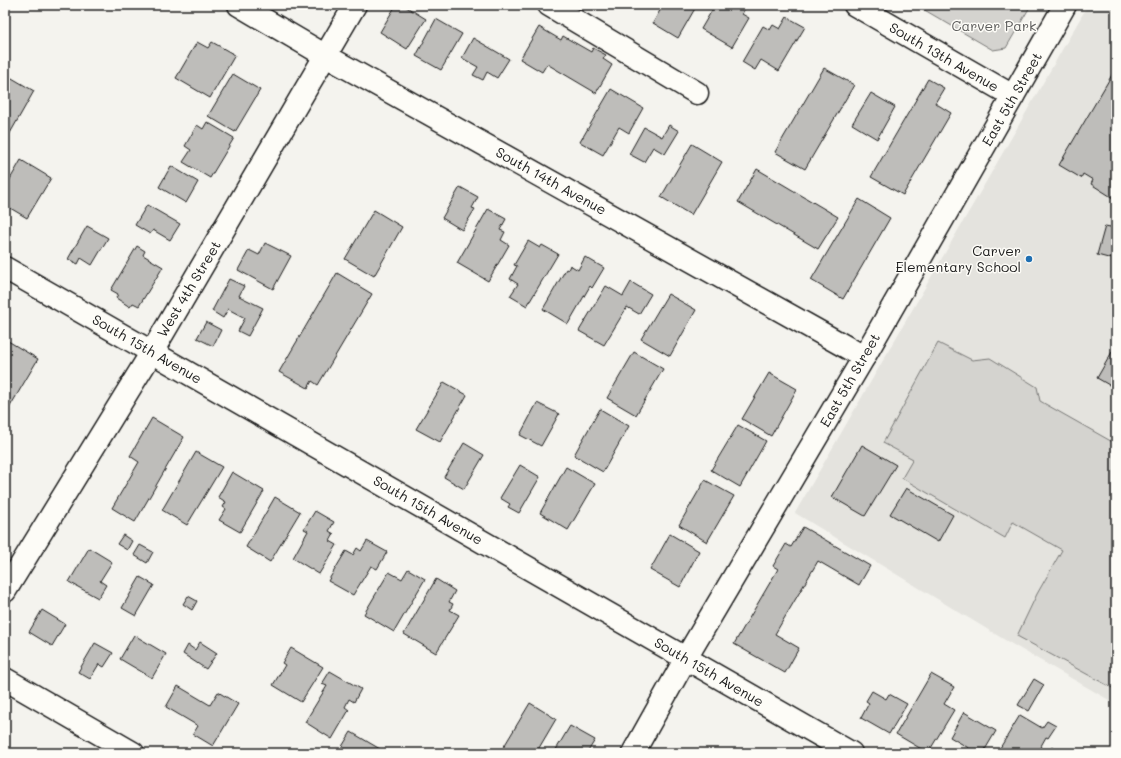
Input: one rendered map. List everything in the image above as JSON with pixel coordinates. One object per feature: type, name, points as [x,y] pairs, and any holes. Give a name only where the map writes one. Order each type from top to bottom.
[{"type":"street","name":"South 14th Avenue","points":[[239,5],[326,56],[864,357]]},
{"type":"street","name":"West 4th Street","points":[[5,591],[152,352],[355,5]]},
{"type":"street","points":[[548,5],[697,93]]},
{"type":"street","name":"South 13th Avenue","points":[[855,5],[1013,96]]},
{"type":"street","name":"East 5th Street","points":[[633,753],[686,658],[864,357],[1065,5]]},
{"type":"street","name":"South 15th Avenue","points":[[5,268],[850,753]]},
{"type":"street","points":[[5,679],[133,753]]},
{"type":"shaded area","name":"Carver Elementary School","points":[[1088,5],[1116,5],[1116,704],[1005,640],[795,513]]},
{"type":"green space","name":"Carver Park","points":[[916,5],[1031,5],[1006,48],[993,50]]},
{"type":"green space","points":[[938,343],[972,360],[990,358],[1037,387],[1040,401],[1116,444],[1116,690],[1017,636],[1037,594],[1062,550],[1013,522],[1005,538],[902,478],[913,459],[883,443]]},
{"type":"building","points":[[396,5],[403,5],[426,19],[407,49],[380,32]]},
{"type":"building","points":[[663,5],[697,5],[678,38],[653,23]]},
{"type":"building","points":[[715,5],[740,5],[745,8],[742,14],[749,18],[732,47],[701,29]]},
{"type":"building","points":[[787,17],[805,27],[779,71],[761,60],[755,70],[742,62],[763,26],[770,30],[773,25],[780,29]]},
{"type":"building","points":[[436,19],[462,34],[441,70],[416,56]]},
{"type":"building","points":[[539,27],[561,40],[563,36],[591,52],[593,48],[606,55],[603,59],[612,65],[596,93],[547,64],[542,72],[520,59]]},
{"type":"building","points":[[473,38],[509,59],[497,78],[487,72],[483,80],[473,75],[478,67],[462,58]]},
{"type":"building","points":[[197,42],[208,48],[212,42],[235,55],[210,98],[176,78]]},
{"type":"building","points":[[824,68],[854,85],[805,169],[775,152]]},
{"type":"building","points":[[1116,68],[1116,193],[1113,198],[1091,184],[1093,180],[1083,174],[1081,178],[1059,165]]},
{"type":"building","points":[[5,74],[34,91],[5,142]]},
{"type":"building","points":[[233,74],[260,90],[235,132],[208,116]]},
{"type":"building","points":[[928,79],[944,88],[935,103],[951,113],[903,195],[871,177]]},
{"type":"building","points":[[611,89],[643,108],[629,133],[619,127],[603,155],[580,142]]},
{"type":"building","points":[[871,93],[895,107],[877,139],[852,124]]},
{"type":"building","points":[[207,122],[234,138],[210,178],[183,162],[191,150],[185,146],[197,125],[203,129]]},
{"type":"building","points":[[669,125],[679,131],[665,154],[653,147],[644,162],[629,154],[644,127],[662,137]]},
{"type":"building","points":[[692,144],[722,162],[691,215],[661,197]]},
{"type":"building","points":[[21,160],[51,178],[27,218],[5,205],[5,188]]},
{"type":"building","points":[[171,166],[198,182],[186,203],[159,187]]},
{"type":"building","points":[[757,169],[838,217],[818,249],[738,202]]},
{"type":"building","points":[[460,187],[478,197],[472,208],[475,209],[462,230],[442,218]]},
{"type":"building","points":[[859,199],[890,218],[843,299],[811,280]]},
{"type":"building","points":[[147,205],[180,224],[170,240],[153,230],[150,234],[135,225]]},
{"type":"building","points":[[488,209],[506,219],[500,230],[505,232],[501,240],[509,245],[488,281],[457,263]]},
{"type":"building","points":[[374,210],[402,227],[374,276],[345,259]]},
{"type":"building","points":[[87,226],[108,238],[92,265],[81,258],[78,264],[68,259]]},
{"type":"building","points":[[1105,226],[1116,228],[1116,260],[1097,255]]},
{"type":"building","points":[[528,241],[540,248],[542,245],[558,254],[527,306],[510,296],[518,284],[510,279],[517,266],[514,265]]},
{"type":"building","points":[[265,243],[291,256],[273,289],[238,270],[249,250],[259,255]]},
{"type":"building","points":[[137,246],[145,251],[143,255],[163,267],[139,306],[133,303],[130,307],[116,298],[118,294],[111,290]]},
{"type":"building","points":[[585,257],[604,268],[592,288],[590,286],[568,324],[543,309],[566,269],[568,270],[570,265],[578,270]]},
{"type":"building","points":[[337,273],[372,294],[318,385],[312,381],[308,388],[279,372]]},
{"type":"building","points":[[229,279],[244,286],[239,296],[263,308],[248,336],[238,331],[245,318],[228,309],[223,318],[212,311]]},
{"type":"building","points":[[631,282],[651,294],[639,314],[627,307],[604,345],[579,331],[606,286],[623,296]]},
{"type":"building","points":[[668,294],[696,310],[670,356],[641,339]]},
{"type":"building","points":[[206,322],[221,330],[213,346],[197,338]]},
{"type":"building","points":[[8,341],[38,359],[5,415],[5,347]]},
{"type":"building","points":[[1116,345],[1116,389],[1097,378]]},
{"type":"building","points":[[634,352],[663,369],[636,415],[607,398]]},
{"type":"building","points":[[769,373],[797,389],[771,436],[742,419]]},
{"type":"building","points":[[444,382],[467,395],[440,442],[416,429]]},
{"type":"building","points":[[537,403],[559,414],[541,446],[520,435]]},
{"type":"building","points":[[600,409],[629,426],[603,472],[574,455]]},
{"type":"building","points":[[152,418],[184,437],[135,522],[112,508],[139,462],[130,456]]},
{"type":"building","points":[[738,425],[766,441],[740,487],[711,470]]},
{"type":"building","points":[[464,443],[484,455],[464,489],[444,477]]},
{"type":"building","points":[[862,445],[896,465],[865,516],[832,497]]},
{"type":"building","points":[[196,452],[222,467],[187,525],[162,510]]},
{"type":"building","points":[[520,465],[540,477],[519,513],[508,507],[510,504],[500,498]]},
{"type":"building","points":[[566,467],[595,484],[568,530],[540,513]]},
{"type":"building","points":[[232,472],[264,491],[240,532],[219,520],[226,509],[223,507],[226,502],[218,497]]},
{"type":"building","points":[[705,480],[734,496],[707,542],[679,525]]},
{"type":"building","points":[[906,488],[953,515],[938,542],[890,514]]},
{"type":"building","points":[[275,497],[300,512],[270,562],[246,547]]},
{"type":"building","points":[[315,511],[334,522],[329,531],[334,534],[330,541],[337,545],[319,574],[293,558],[308,531],[304,529]]},
{"type":"building","points":[[803,527],[870,566],[859,585],[818,561],[775,634],[799,648],[785,673],[734,644],[778,569],[773,566],[786,544],[791,547]]},
{"type":"building","points":[[670,534],[699,551],[680,587],[650,570]]},
{"type":"building","points":[[123,535],[132,541],[127,550],[117,544]]},
{"type":"building","points":[[367,541],[387,552],[377,569],[371,566],[353,595],[328,581],[346,551],[353,555],[357,548],[361,551]]},
{"type":"building","points":[[140,545],[153,552],[147,563],[134,555]]},
{"type":"building","points":[[89,548],[112,562],[100,581],[106,585],[98,598],[69,582]]},
{"type":"building","points":[[408,569],[425,579],[394,632],[364,614],[389,572],[402,579]]},
{"type":"building","points":[[140,577],[154,585],[136,616],[122,608]]},
{"type":"building","points":[[436,579],[455,591],[449,602],[453,604],[450,610],[459,615],[436,653],[404,634]]},
{"type":"building","points":[[188,596],[197,601],[192,610],[183,604]]},
{"type":"building","points":[[42,610],[65,624],[52,646],[29,632]]},
{"type":"building","points":[[134,635],[166,654],[152,678],[120,659]]},
{"type":"building","points":[[200,642],[217,653],[206,669],[183,654],[188,645],[195,650]]},
{"type":"building","points":[[95,643],[113,653],[104,667],[99,664],[90,679],[78,672]]},
{"type":"building","points":[[291,648],[323,667],[301,702],[273,685],[285,665],[282,663]]},
{"type":"building","points":[[330,671],[361,689],[354,702],[349,699],[345,707],[349,710],[332,739],[305,722],[327,686],[322,684]]},
{"type":"building","points":[[931,674],[954,687],[944,704],[954,710],[928,753],[896,734]]},
{"type":"building","points":[[1034,679],[1044,685],[1029,711],[1018,705]]},
{"type":"building","points":[[178,686],[210,705],[218,692],[238,704],[213,746],[193,734],[198,726],[166,707]]},
{"type":"building","points":[[872,691],[886,699],[889,694],[907,704],[889,734],[861,718],[869,703],[866,701]]},
{"type":"building","points":[[530,703],[556,719],[536,753],[511,753],[503,748]]},
{"type":"building","points":[[964,712],[996,731],[983,753],[977,753],[950,737]]},
{"type":"building","points":[[1020,715],[1042,728],[1047,721],[1056,726],[1048,738],[1046,737],[1037,753],[997,753]]},
{"type":"building","points":[[570,726],[595,740],[587,753],[554,753]]},
{"type":"building","points":[[351,732],[380,749],[377,753],[338,753]]},
{"type":"building","points":[[1052,747],[1062,753],[1049,753]]},
{"type":"place","name":"Carver Elementary School","points":[[1029,259]]}]
